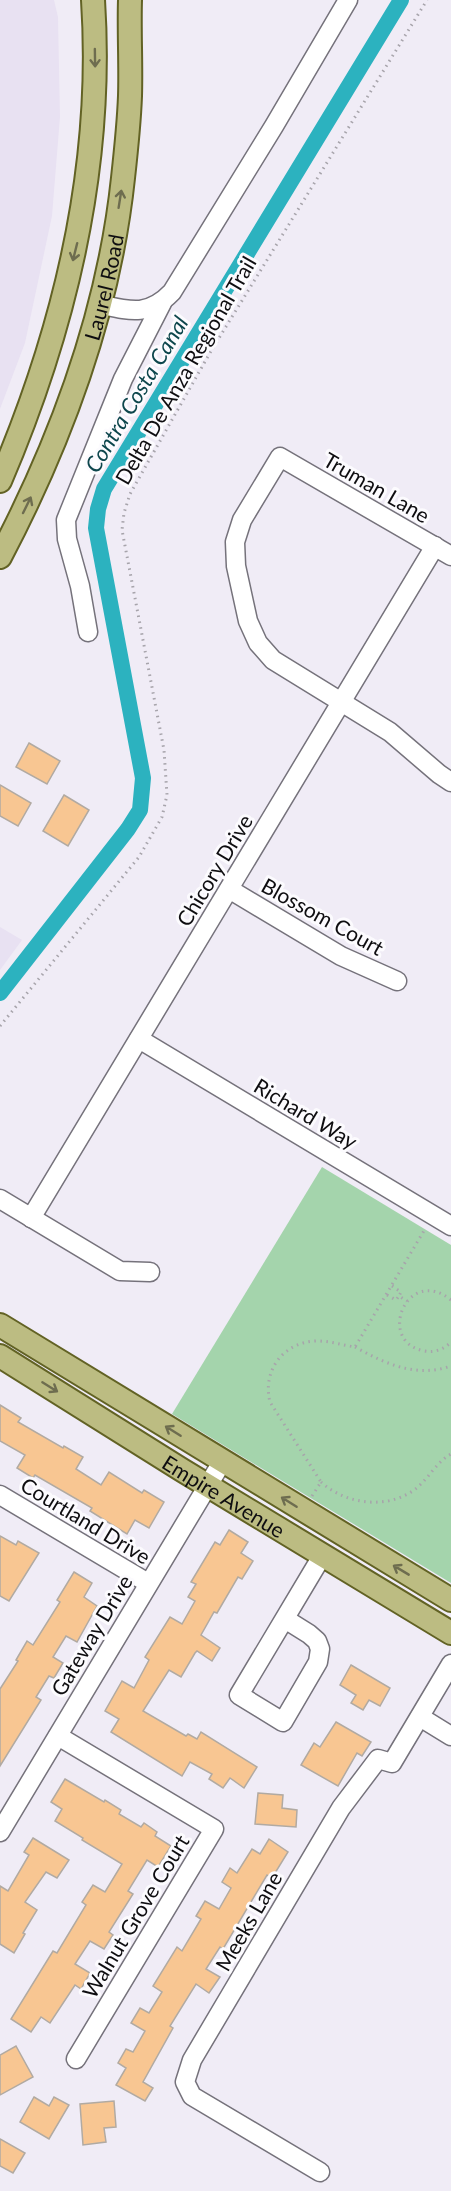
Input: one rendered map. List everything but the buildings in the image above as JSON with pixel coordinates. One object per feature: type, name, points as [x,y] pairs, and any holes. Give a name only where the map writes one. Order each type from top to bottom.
[{"type":"main road","name":"Laurel Road","points":[[0,481],[22,429],[55,332],[77,242],[89,166],[96,83],[93,0]]},
{"type":"main road","name":"Laurel Road","points":[[0,557],[29,502],[60,428],[86,355],[110,260],[123,180],[130,98],[130,0]]},
{"type":"main road","name":"Empire Avenue","points":[[0,1325],[451,1600]]},
{"type":"main road","name":"Empire Avenue","points":[[0,1356],[208,1486],[451,1633]]},
{"type":"street","points":[[88,632],[80,586],[67,538],[66,520],[123,379],[162,303],[172,292],[191,262],[348,0]]},
{"type":"street","points":[[99,304],[141,311],[162,303]]},
{"type":"street","name":"Truman Lane","points":[[342,701],[273,660],[258,643],[248,621],[236,566],[235,542],[242,520],[280,457],[451,556]]},
{"type":"street","name":"Chicory Drive","points":[[31,1218],[435,546]]},
{"type":"street","points":[[342,701],[390,732],[451,782]]},
{"type":"street","name":"Blossom Court","points":[[229,889],[341,956],[397,981]]},
{"type":"street","name":"Richard Way","points":[[139,1039],[451,1226]]},
{"type":"street","points":[[0,1199],[120,1271],[150,1272]]},
{"type":"street","name":"Gateway Drive","points":[[0,1832],[222,1462]]},
{"type":"street","name":"Courtland Drive","points":[[0,1495],[148,1583]]},
{"type":"street","points":[[285,1619],[309,1634],[320,1649],[318,1662],[283,1722],[238,1695],[322,1556]]},
{"type":"street","name":"Meeks Lane","points":[[320,2172],[192,2096],[185,2082],[192,2060],[341,1808],[378,1759],[392,1763],[451,1664]]},
{"type":"street","points":[[420,1717],[451,1736]]},
{"type":"street","name":"Walnut Grove Court","points":[[58,1736],[214,1829],[76,2059]]},
{"type":"path","name":"Delta De Anza Regional Trail","points":[[0,1026],[139,857],[162,817],[167,795],[164,750],[122,530],[130,494],[216,341],[427,0]]},
{"type":"path","points":[[355,1347],[426,1228]]},
{"type":"path","points":[[386,1294],[396,1300],[399,1296],[401,1292],[392,1286]]},
{"type":"path","points":[[451,1300],[435,1291],[415,1294],[407,1301],[399,1319],[404,1338],[419,1350],[429,1352],[439,1350],[451,1342]]},
{"type":"path","points":[[399,1296],[407,1301]]},
{"type":"path","points":[[451,1366],[434,1370],[408,1370],[373,1357],[355,1347],[329,1342],[304,1342],[285,1352],[277,1360],[268,1380],[268,1392],[275,1412],[321,1482],[329,1489],[353,1499],[372,1502],[389,1501],[413,1491],[444,1458],[451,1454]]},
{"type":"path","points":[[310,1500],[321,1482]]},
{"type":"shaded area","points":[[0,0],[54,0],[58,17],[60,117],[52,216],[25,343],[0,409]]},
{"type":"shaded area","points":[[0,927],[22,940],[0,970]]},
{"type":"green space","points":[[322,1167],[451,1245],[451,1583],[172,1414]]},
{"type":"waterway","name":"Contra Costa Canal","points":[[0,993],[128,829],[140,810],[143,778],[96,528],[98,509],[104,489],[401,0]]}]
